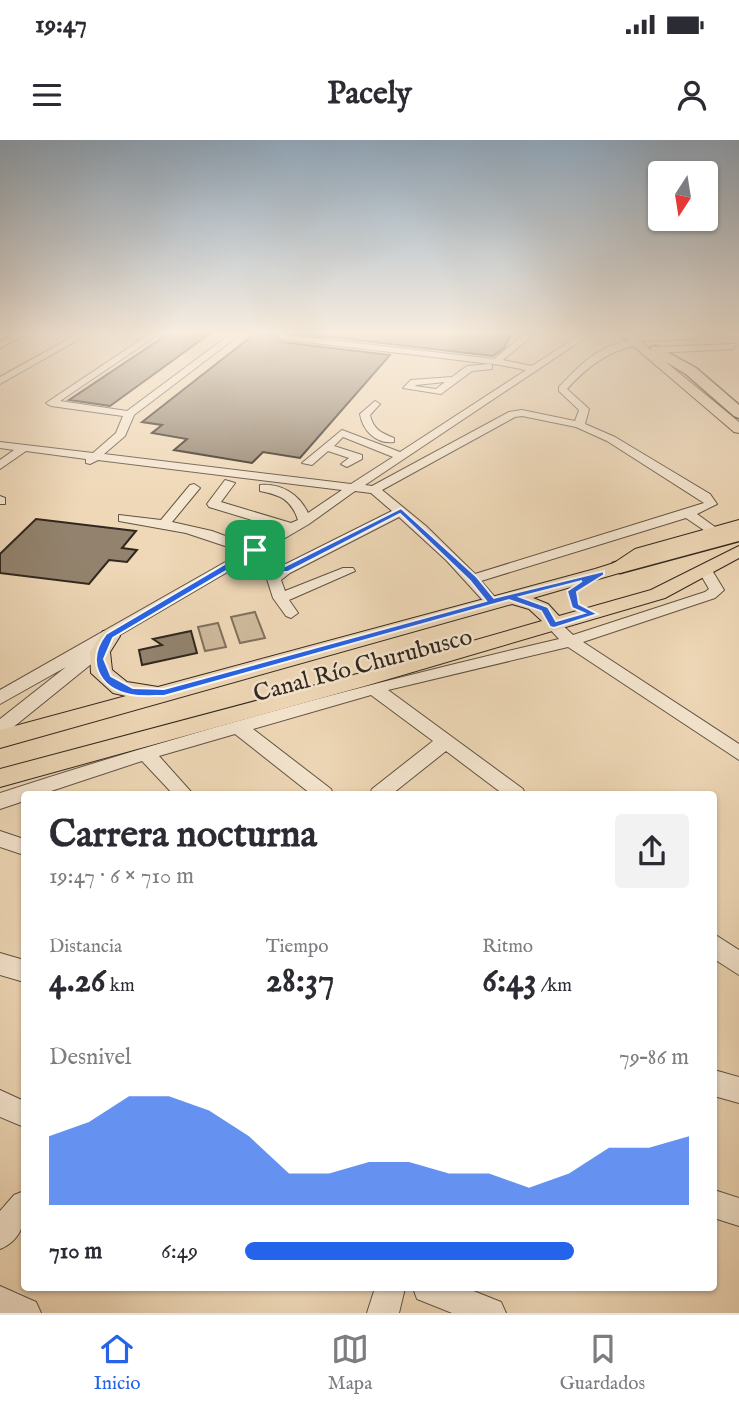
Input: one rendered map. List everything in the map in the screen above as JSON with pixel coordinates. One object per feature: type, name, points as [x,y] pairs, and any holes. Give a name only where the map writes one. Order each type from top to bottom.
[{"type":"highway","points":[[708,387],[739,413]]},
{"type":"highway","points":[[610,570],[732,536]]},
{"type":"main road","points":[[691,387],[739,429]]},
{"type":"main road","name":"Canal Río Churubusco","points":[[0,778],[658,594],[705,570],[732,536]]},
{"type":"main road","points":[[593,614],[575,606],[572,591],[610,570]]},
{"type":"main road","name":"Canal Río Churubusco","points":[[0,739],[610,570]]},
{"type":"main road","points":[[500,599],[544,609],[554,625]]},
{"type":"main road","points":[[108,637],[99,659],[107,679],[131,691],[164,693]]},
{"type":"street","points":[[43,401],[63,387]]},
{"type":"street","points":[[43,401],[67,387]]},
{"type":"street","points":[[91,460],[121,434],[124,413],[159,387]]},
{"type":"street","points":[[0,698],[299,525],[328,503],[506,387]]},
{"type":"street","points":[[564,387],[562,389],[583,409],[579,425]]},
{"type":"street","points":[[43,401],[124,413]]},
{"type":"street","points":[[375,404],[365,414],[368,428],[373,434],[413,448]]},
{"type":"street","points":[[374,490],[513,414],[522,413],[579,425],[611,439],[706,497],[710,504],[474,579]]},
{"type":"street","points":[[308,463],[342,433],[401,456]]},
{"type":"street","points":[[327,446],[358,457],[346,464]]},
{"type":"street","points":[[6,452],[374,490],[401,510],[474,579],[500,599]]},
{"type":"street","points":[[174,471],[286,492],[299,503],[299,525]]},
{"type":"street","points":[[293,481],[313,488],[328,503]]},
{"type":"street","points":[[229,483],[213,504],[299,525]]},
{"type":"street","points":[[165,523],[194,488]]},
{"type":"street","points":[[291,613],[281,598],[274,579],[285,570],[401,510]]},
{"type":"street","points":[[688,513],[732,536]]},
{"type":"street","points":[[122,518],[165,523],[209,533],[255,550],[285,570]]},
{"type":"street","name":"Canal Río Churubusco","points":[[30,791],[145,753],[374,688],[570,641],[710,595],[716,590],[716,585],[705,570]]},
{"type":"street","points":[[281,598],[348,571]]},
{"type":"street","points":[[554,625],[570,641],[739,752]]},
{"type":"street","points":[[0,728],[64,678],[108,637]]},
{"type":"street","points":[[374,688],[509,791]]},
{"type":"street","points":[[239,727],[320,791]]},
{"type":"street","points":[[383,791],[446,741]]},
{"type":"street","points":[[145,753],[181,791]]},
{"type":"street","name":"Canal Río Churubusco","points":[[0,801],[21,794]]},
{"type":"street","points":[[0,839],[21,846]]},
{"type":"street","points":[[717,947],[739,964]]},
{"type":"street","points":[[0,964],[21,970]]},
{"type":"street","points":[[717,1084],[739,1090]]},
{"type":"street","points":[[0,1102],[21,1112]]},
{"type":"street","points":[[717,1205],[739,1212]]},
{"type":"street","points":[[0,1234],[21,1209]]},
{"type":"street","points":[[383,1313],[389,1291]]},
{"type":"street","points":[[435,1291],[490,1313]]},
{"type":"street","points":[[0,1301],[25,1313]]},
{"type":"shaded area","points":[[255,612],[265,638],[240,643],[231,617]]},
{"type":"shaded area","points":[[218,623],[226,647],[205,651],[198,627]]},
{"type":"building","points":[[89,387],[137,387],[110,406],[69,400]]},
{"type":"building","points":[[187,387],[362,387],[300,458],[263,452],[252,463],[174,450],[187,439],[152,433],[162,425],[142,422]]},
{"type":"building","points":[[36,519],[136,531],[122,548],[137,550],[127,562],[109,560],[89,584],[0,573],[0,554]]},
{"type":"building","points":[[191,631],[197,653],[142,665],[139,650],[162,645],[153,639]]},
{"type":"route","points":[[255,550],[110,636],[103,645],[99,659],[102,673],[107,679],[131,691],[164,693],[328,647],[492,602],[509,597],[601,573],[572,591],[571,598],[575,606],[593,614],[554,625],[544,609],[533,603],[509,597],[492,602],[474,579],[401,510],[285,570],[255,550]]}]
